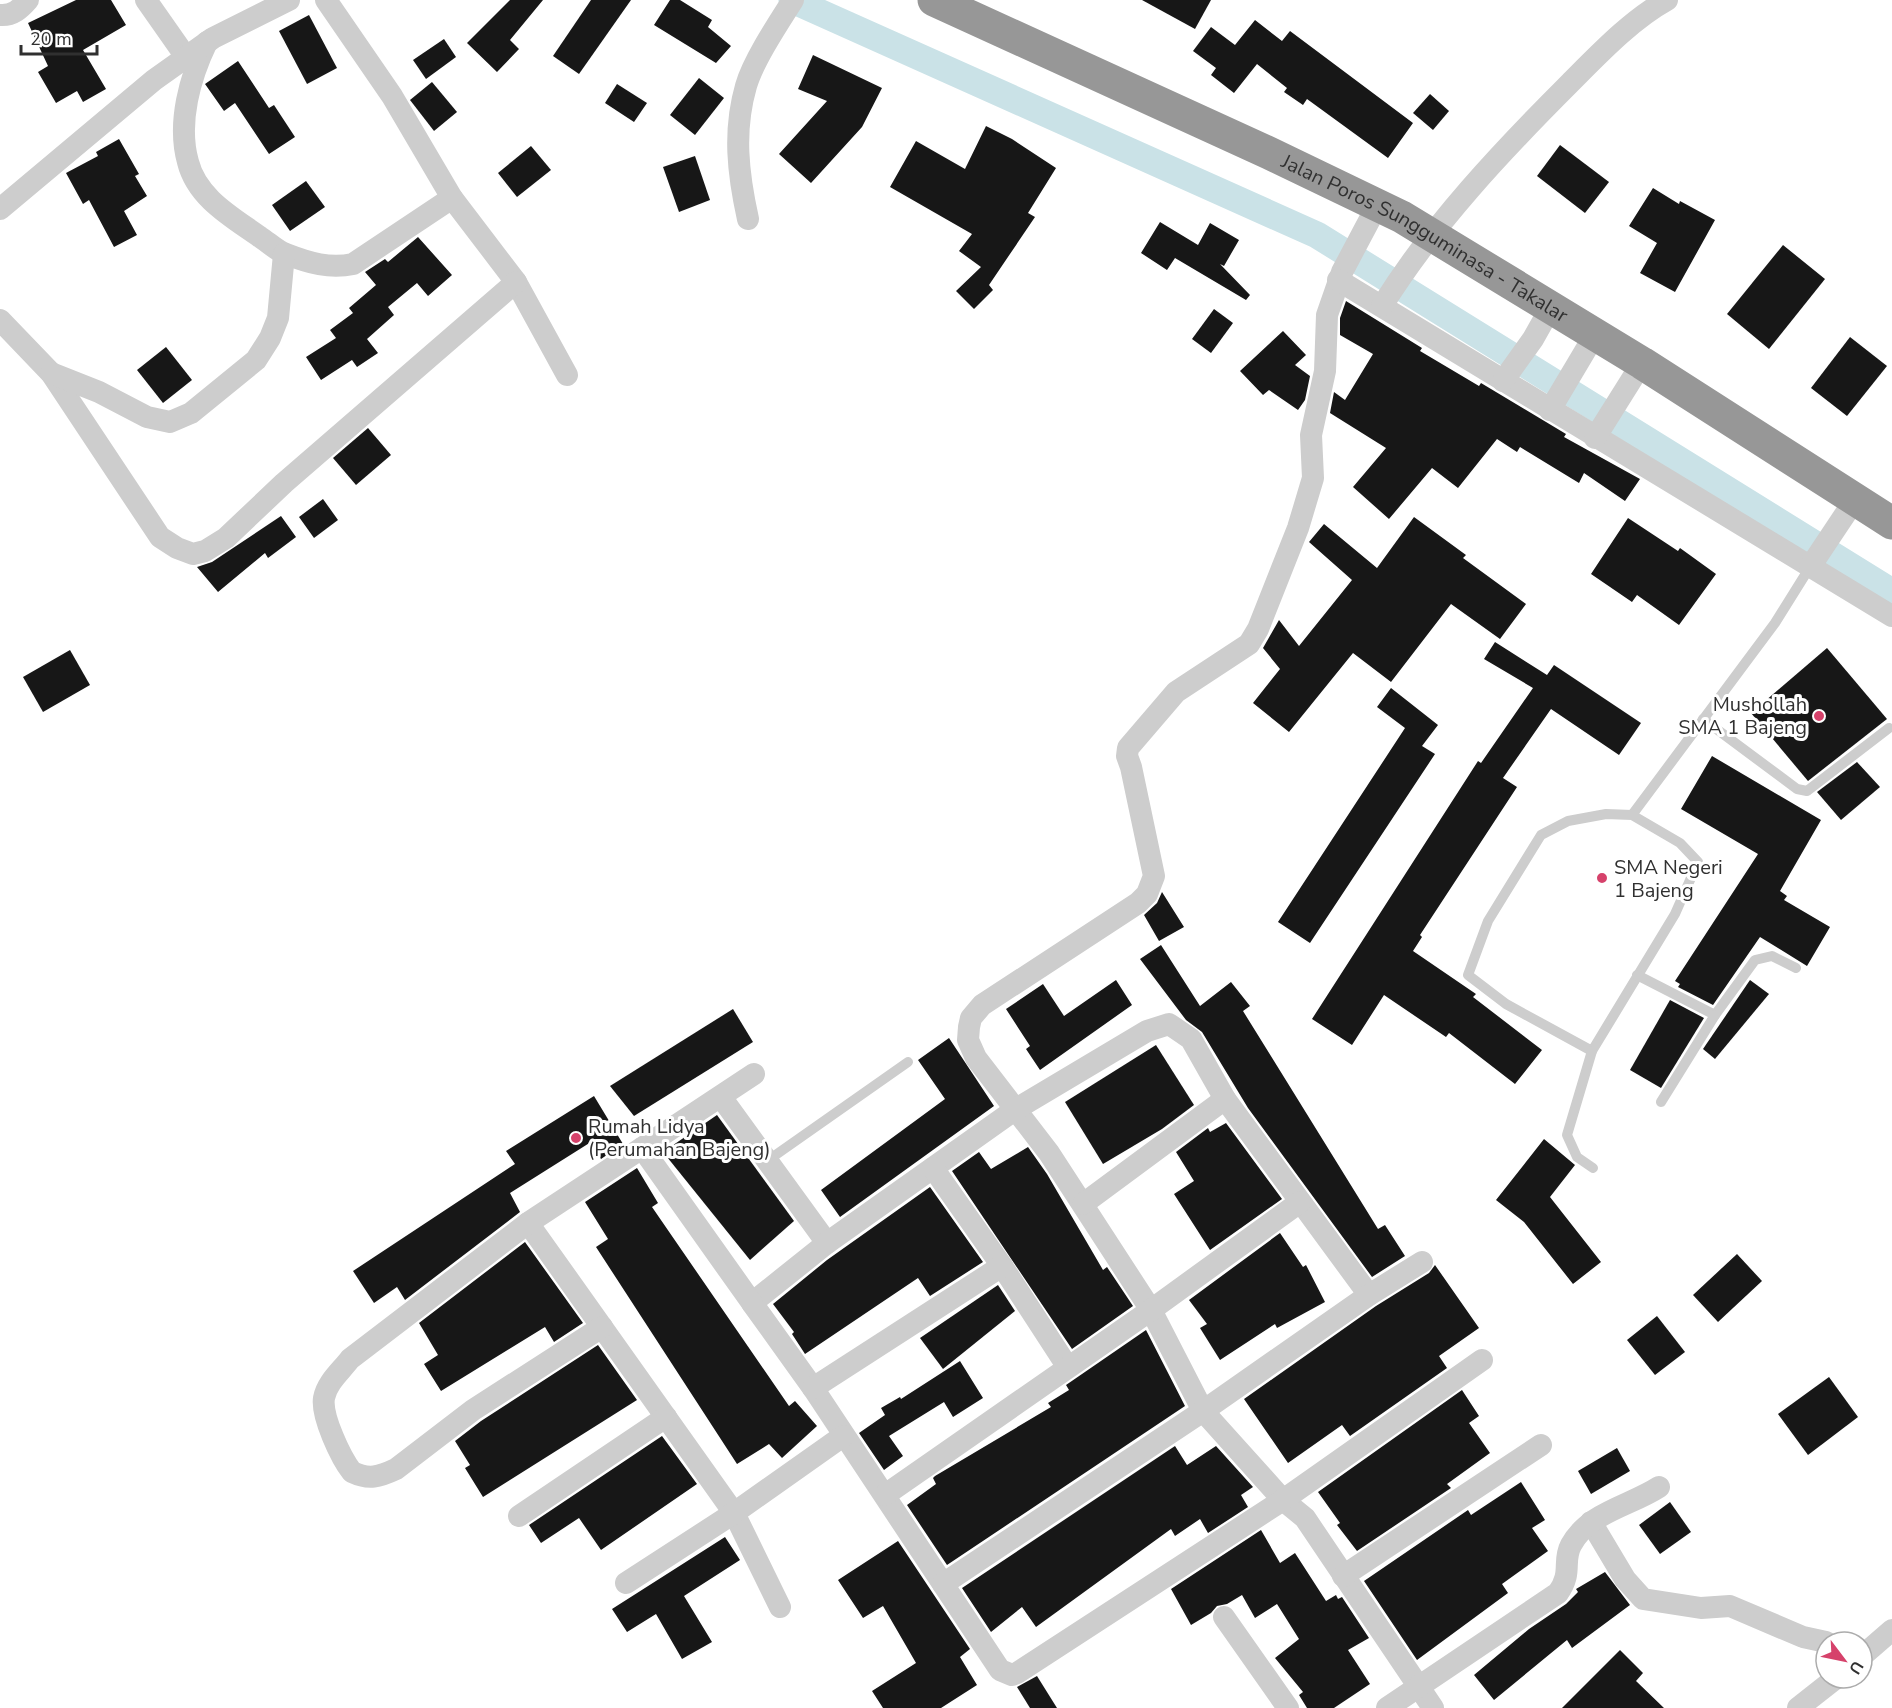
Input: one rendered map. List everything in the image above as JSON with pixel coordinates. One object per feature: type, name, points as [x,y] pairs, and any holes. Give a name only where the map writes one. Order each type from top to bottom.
[{"type":"highway","name":"Jalan Poros Sungguminasa - Takalar","points":[[934,0],[1373,215],[1432,234],[1551,307],[1587,348],[1634,374],[1847,511],[1892,523]]},
{"type":"street","points":[[0,15],[20,10],[28,0]]},
{"type":"street","points":[[146,0],[186,57]]},
{"type":"street","points":[[0,209],[154,80],[207,42],[289,0]]},
{"type":"street","points":[[326,0],[392,96],[452,198],[516,282],[567,375]]},
{"type":"street","points":[[1385,300],[1432,234],[1547,106],[1593,60],[1667,0]]},
{"type":"street","points":[[747,219],[737,157],[738,130],[746,84],[787,9]]},
{"type":"street","points":[[207,42],[188,88],[185,122],[188,162],[199,186],[218,207],[284,254],[320,265],[338,267],[353,264],[452,198]]},
{"type":"street","points":[[1373,215],[1340,276],[1327,315],[1325,371],[1311,435],[1313,478],[1298,528],[1258,629],[1249,644],[1176,692],[1128,748],[1127,756],[1153,868],[1153,882],[1148,894],[1138,903],[982,1005],[971,1018],[968,1040],[976,1058],[1016,1109],[1083,1204],[1151,1310],[1203,1411],[1282,1500],[1305,1518],[1433,1708]]},
{"type":"street","points":[[51,374],[99,392],[147,417],[170,422],[191,413],[256,360],[270,338],[278,318],[284,254]]},
{"type":"street","points":[[1340,276],[1385,300],[1505,377],[1892,616]]},
{"type":"street","points":[[0,320],[51,374],[160,537],[177,548],[193,554],[205,551],[226,537],[284,483],[516,282]]},
{"type":"street","points":[[1505,377],[1533,339],[1551,307]]},
{"type":"street","points":[[1552,405],[1587,348]]},
{"type":"street","points":[[1598,433],[1634,374]]},
{"type":"street","points":[[1811,564],[1847,511]]},
{"type":"street","points":[[752,1302],[827,1243],[1016,1109],[1147,1031],[1169,1024],[1191,1039],[1225,1099],[1369,1295]]},
{"type":"street","points":[[602,1328],[472,1410],[396,1469],[372,1478],[352,1472],[334,1442],[324,1399],[332,1380],[360,1349],[407,1317],[424,1300],[528,1223],[754,1074]]},
{"type":"street","points":[[721,1096],[827,1243]]},
{"type":"street","points":[[1083,1204],[1225,1099]]},
{"type":"street","points":[[642,1148],[813,1388],[993,1663],[1000,1670],[1012,1675],[1282,1500],[1482,1360]]},
{"type":"street","points":[[933,1168],[1002,1266],[1067,1366]]},
{"type":"street","points":[[885,1495],[1067,1366],[1151,1310],[1300,1202]]},
{"type":"street","points":[[528,1223],[734,1513],[780,1607]]},
{"type":"street","points":[[943,1584],[1203,1411],[1369,1295],[1422,1262]]},
{"type":"street","points":[[813,1388],[1002,1266]]},
{"type":"street","points":[[519,1516],[666,1417]]},
{"type":"street","points":[[626,1583],[734,1513],[843,1436]]},
{"type":"street","points":[[1343,1576],[1541,1444]]},
{"type":"street","points":[[1387,1708],[1558,1593],[1566,1582],[1570,1547],[1591,1522],[1641,1499],[1659,1487]]},
{"type":"street","points":[[1591,1522],[1625,1579],[1643,1599],[1701,1608],[1730,1606],[1803,1637],[1814,1639]]},
{"type":"street","points":[[1224,1617],[1288,1708]]},
{"type":"street","points":[[1874,1645],[1892,1630]]},
{"type":"street","points":[[1803,1707],[1822,1690]]},
{"type":"lane","points":[[1632,815],[1775,623],[1811,564]]},
{"type":"lane","points":[[1703,719],[1797,789],[1806,791],[1889,728]]},
{"type":"lane","points":[[1592,1051],[1506,1004],[1468,975],[1488,921],[1541,835],[1568,821],[1606,814],[1632,815],[1680,843],[1698,862],[1675,914],[1592,1051],[1567,1136],[1577,1158],[1593,1168]]},
{"type":"lane","points":[[1661,1102],[1715,1016],[1755,960],[1772,956],[1796,968]]},
{"type":"lane","points":[[1637,975],[1715,1016]]},
{"type":"lane","points":[[766,1161],[908,1062]]},
{"type":"building","points":[[76,0],[111,0],[126,25],[83,50],[106,89],[83,102],[77,91],[56,103],[38,72],[48,66],[28,23]]},
{"type":"building","points":[[510,0],[543,0],[510,40],[519,49],[497,72],[467,43]]},
{"type":"building","points":[[591,0],[631,0],[579,74],[553,56]]},
{"type":"building","points":[[670,0],[680,0],[712,20],[708,27],[731,46],[716,63],[654,25]]},
{"type":"building","points":[[1142,0],[1211,0],[1195,29]]},
{"type":"building","points":[[309,15],[337,68],[307,84],[279,31]]},
{"type":"building","points":[[1255,20],[1282,41],[1290,31],[1413,123],[1388,158],[1307,99],[1303,105],[1284,92],[1287,88],[1257,64],[1234,93],[1211,75],[1216,68],[1193,51],[1211,27],[1235,45]]},
{"type":"building","points":[[444,39],[456,57],[426,79],[413,60]]},
{"type":"building","points":[[813,55],[882,88],[862,127],[811,183],[779,154],[827,101],[798,89]]},
{"type":"building","points":[[238,61],[269,108],[274,105],[295,137],[269,154],[235,103],[224,111],[205,84]]},
{"type":"building","points":[[699,78],[724,98],[695,135],[670,115]]},
{"type":"building","points":[[432,82],[457,112],[434,131],[410,100]]},
{"type":"building","points":[[617,84],[647,103],[634,122],[605,103]]},
{"type":"building","points":[[1430,94],[1449,111],[1433,130],[1413,113]]},
{"type":"building","points":[[986,126],[1012,139],[1056,168],[1028,213],[1035,217],[989,285],[993,290],[974,309],[956,291],[981,267],[959,251],[972,234],[890,187],[916,141],[965,169]]},
{"type":"building","points":[[119,139],[139,174],[135,176],[147,196],[124,211],[137,235],[114,247],[89,200],[83,204],[66,173],[98,156],[96,152]]},
{"type":"building","points":[[1560,145],[1609,182],[1585,213],[1537,176]]},
{"type":"building","points":[[531,146],[551,170],[517,197],[498,173]]},
{"type":"building","points":[[695,156],[710,200],[679,212],[663,167]]},
{"type":"building","points":[[306,181],[325,207],[290,231],[272,205]]},
{"type":"building","points":[[1653,188],[1679,204],[1680,201],[1715,220],[1675,292],[1640,273],[1657,243],[1629,226]]},
{"type":"building","points":[[1160,222],[1198,245],[1210,223],[1239,240],[1224,266],[1220,264],[1250,295],[1246,300],[1175,258],[1167,270],[1141,253]]},
{"type":"building","points":[[418,237],[452,275],[428,296],[417,283],[388,307],[394,315],[367,339],[378,353],[357,367],[352,360],[321,380],[306,357],[336,338],[330,330],[353,313],[349,308],[376,285],[365,272],[385,259],[388,262]]},
{"type":"building","points":[[1783,245],[1825,279],[1769,349],[1727,314]]},
{"type":"building","points":[[1346,301],[1422,348],[1420,351],[1479,386],[1481,383],[1566,434],[1564,437],[1640,479],[1625,501],[1584,473],[1579,483],[1520,447],[1517,452],[1497,439],[1458,488],[1432,468],[1389,519],[1353,487],[1386,448],[1330,413],[1334,392],[1345,400],[1373,354],[1340,335],[1340,318]]},
{"type":"building","points":[[1214,309],[1233,323],[1211,353],[1192,339]]},
{"type":"building","points":[[1283,331],[1306,355],[1295,365],[1310,376],[1305,400],[1298,410],[1269,390],[1263,395],[1240,371]]},
{"type":"building","points":[[1850,337],[1887,366],[1847,416],[1811,388]]},
{"type":"building","points":[[166,347],[192,380],[163,403],[137,370]]},
{"type":"building","points":[[368,428],[391,455],[356,485],[333,458]]},
{"type":"building","points":[[323,499],[338,520],[314,538],[299,517]]},
{"type":"building","points":[[281,516],[296,537],[268,558],[265,553],[218,592],[197,567],[212,562]]},
{"type":"building","points":[[1414,517],[1466,555],[1463,558],[1526,604],[1500,639],[1451,604],[1391,682],[1353,653],[1289,732],[1253,703],[1280,669],[1263,648],[1279,620],[1299,646],[1352,580],[1309,542],[1324,524],[1377,568]]},
{"type":"building","points":[[1628,518],[1678,551],[1680,548],[1716,574],[1679,625],[1637,595],[1632,602],[1591,574]]},
{"type":"building","points":[[1495,642],[1547,675],[1554,665],[1641,723],[1619,755],[1551,709],[1503,778],[1517,787],[1420,935],[1422,937],[1413,951],[1476,994],[1473,997],[1542,1050],[1515,1084],[1449,1033],[1446,1037],[1384,995],[1352,1045],[1312,1019],[1478,761],[1481,763],[1533,688],[1484,659]]},
{"type":"building","name":"Mushollah SMA 1 Bajeng","points":[[1827,648],[1887,719],[1808,781],[1751,713]]},
{"type":"building","points":[[70,650],[90,685],[43,712],[23,677]]},
{"type":"building","points":[[1391,688],[1438,725],[1422,746],[1435,754],[1310,943],[1278,922],[1405,728],[1377,707]]},
{"type":"building","points":[[1712,756],[1821,820],[1780,891],[1787,896],[1784,900],[1830,927],[1807,966],[1760,937],[1713,1005],[1678,987],[1680,984],[1675,981],[1758,854],[1681,809]]},
{"type":"building","points":[[1857,762],[1880,787],[1841,820],[1817,792]]},
{"type":"building","points":[[1162,892],[1184,927],[1159,941],[1144,915],[1157,903]]},
{"type":"building","points":[[1161,945],[1200,1006],[1231,982],[1250,1006],[1243,1011],[1378,1229],[1385,1225],[1405,1256],[1372,1277],[1248,1108],[1202,1032],[1186,1020],[1140,959]]},
{"type":"building","points":[[1116,980],[1132,1005],[1040,1070],[1026,1049],[1030,1046],[1006,1009],[1043,984],[1064,1016]]},
{"type":"building","points":[[1750,980],[1769,994],[1715,1059],[1703,1049]]},
{"type":"building","points":[[1670,1000],[1704,1018],[1661,1088],[1630,1070]]},
{"type":"building","points":[[733,1009],[753,1042],[634,1116],[610,1086]]},
{"type":"building","points":[[949,1038],[994,1106],[840,1217],[821,1190],[945,1099],[918,1060]]},
{"type":"building","points":[[1156,1045],[1194,1105],[1162,1129],[1103,1164],[1065,1102]]},
{"type":"building","points":[[594,1096],[623,1144],[601,1159],[591,1142],[510,1193],[520,1212],[405,1300],[397,1287],[374,1303],[353,1271],[515,1164],[506,1151]]},
{"type":"building","points":[[717,1115],[794,1221],[750,1260],[663,1152]]},
{"type":"building","points":[[1226,1123],[1282,1199],[1210,1250],[1174,1194],[1194,1181],[1176,1152],[1208,1128],[1210,1132]]},
{"type":"building","points":[[1544,1139],[1575,1165],[1550,1197],[1601,1262],[1573,1284],[1524,1222],[1496,1200]]},
{"type":"building","points":[[1028,1147],[1047,1174],[1103,1270],[1107,1267],[1133,1306],[1072,1349],[952,1171],[979,1152],[991,1169]]},
{"type":"building","points":[[637,1168],[658,1203],[652,1207],[789,1406],[795,1401],[817,1426],[782,1458],[769,1444],[737,1464],[596,1247],[608,1239],[585,1202]]},
{"type":"building","points":[[930,1187],[983,1262],[930,1296],[918,1278],[805,1354],[792,1334],[794,1332],[773,1304],[827,1260]]},
{"type":"building","points":[[1280,1233],[1303,1267],[1306,1265],[1325,1302],[1277,1328],[1275,1324],[1220,1360],[1200,1328],[1207,1324],[1189,1300]]},
{"type":"building","points":[[525,1242],[583,1323],[554,1342],[545,1327],[441,1391],[424,1364],[438,1355],[419,1323]]},
{"type":"building","points":[[1737,1254],[1762,1281],[1718,1322],[1693,1295]]},
{"type":"building","points":[[1435,1265],[1479,1328],[1439,1356],[1447,1368],[1350,1436],[1342,1425],[1288,1463],[1244,1399],[1376,1306],[1429,1273]]},
{"type":"building","points":[[998,1285],[1015,1311],[943,1369],[920,1338]]},
{"type":"building","points":[[1657,1316],[1685,1352],[1655,1375],[1627,1340]]},
{"type":"building","points":[[1146,1330],[1185,1406],[947,1565],[907,1505],[936,1484],[933,1478],[935,1476],[1051,1407],[1048,1403],[1069,1390],[1066,1385]]},
{"type":"building","points":[[598,1345],[637,1400],[483,1497],[465,1468],[470,1465],[455,1441],[481,1421]]},
{"type":"building","points":[[960,1361],[983,1398],[953,1417],[944,1402],[889,1436],[903,1456],[884,1470],[859,1433],[885,1415],[881,1408],[900,1397],[901,1399]]},
{"type":"building","points":[[1829,1377],[1858,1417],[1808,1455],[1778,1414]]},
{"type":"building","points":[[1462,1390],[1479,1416],[1469,1423],[1490,1453],[1447,1484],[1451,1488],[1357,1551],[1337,1525],[1340,1523],[1318,1492]]},
{"type":"building","points":[[662,1436],[697,1484],[601,1550],[579,1518],[541,1543],[529,1525]]},
{"type":"building","points":[[1175,1446],[1187,1465],[1216,1446],[1253,1487],[1241,1495],[1248,1507],[1208,1533],[1200,1519],[1175,1536],[1171,1529],[1036,1627],[1022,1607],[991,1632],[962,1588]]},
{"type":"building","points":[[1617,1448],[1630,1471],[1591,1494],[1578,1471]]},
{"type":"building","points":[[1521,1482],[1545,1520],[1532,1528],[1548,1551],[1502,1584],[1508,1593],[1417,1660],[1364,1581],[1468,1510],[1471,1515]]},
{"type":"building","points":[[1670,1502],[1691,1532],[1660,1554],[1639,1525]]},
{"type":"building","points":[[1261,1530],[1280,1563],[1295,1553],[1326,1601],[1336,1595],[1338,1599],[1342,1597],[1369,1638],[1348,1650],[1370,1684],[1334,1708],[1307,1708],[1299,1695],[1303,1692],[1275,1658],[1299,1639],[1277,1604],[1255,1618],[1242,1595],[1227,1604],[1217,1606],[1211,1613],[1191,1625],[1171,1589]]},
{"type":"building","points":[[725,1537],[740,1560],[684,1596],[712,1642],[682,1659],[656,1614],[627,1632],[612,1609]]},
{"type":"building","points":[[898,1541],[970,1649],[960,1657],[977,1685],[941,1708],[883,1708],[872,1691],[916,1663],[883,1606],[863,1618],[838,1580]]},
{"type":"building","points":[[1605,1572],[1630,1605],[1572,1648],[1567,1640],[1494,1700],[1474,1675],[1529,1629],[1566,1604],[1578,1592],[1576,1589]]},
{"type":"building","points":[[1620,1650],[1643,1673],[1636,1681],[1664,1708],[1562,1708]]},
{"type":"building","points":[[1037,1676],[1057,1708],[1030,1708],[1017,1687]]},
{"type":"waterway","points":[[792,0],[1317,235],[1892,592]]},
{"type":"place","name":"Mushollah SMA 1 Bajeng","points":[[1819,716]]},
{"type":"place","name":"SMA Negeri 1 Bajeng","points":[[1602,878]]},
{"type":"place","name":"Rumah Lidya (Perumahan Bajeng)","points":[[576,1138]]}]
